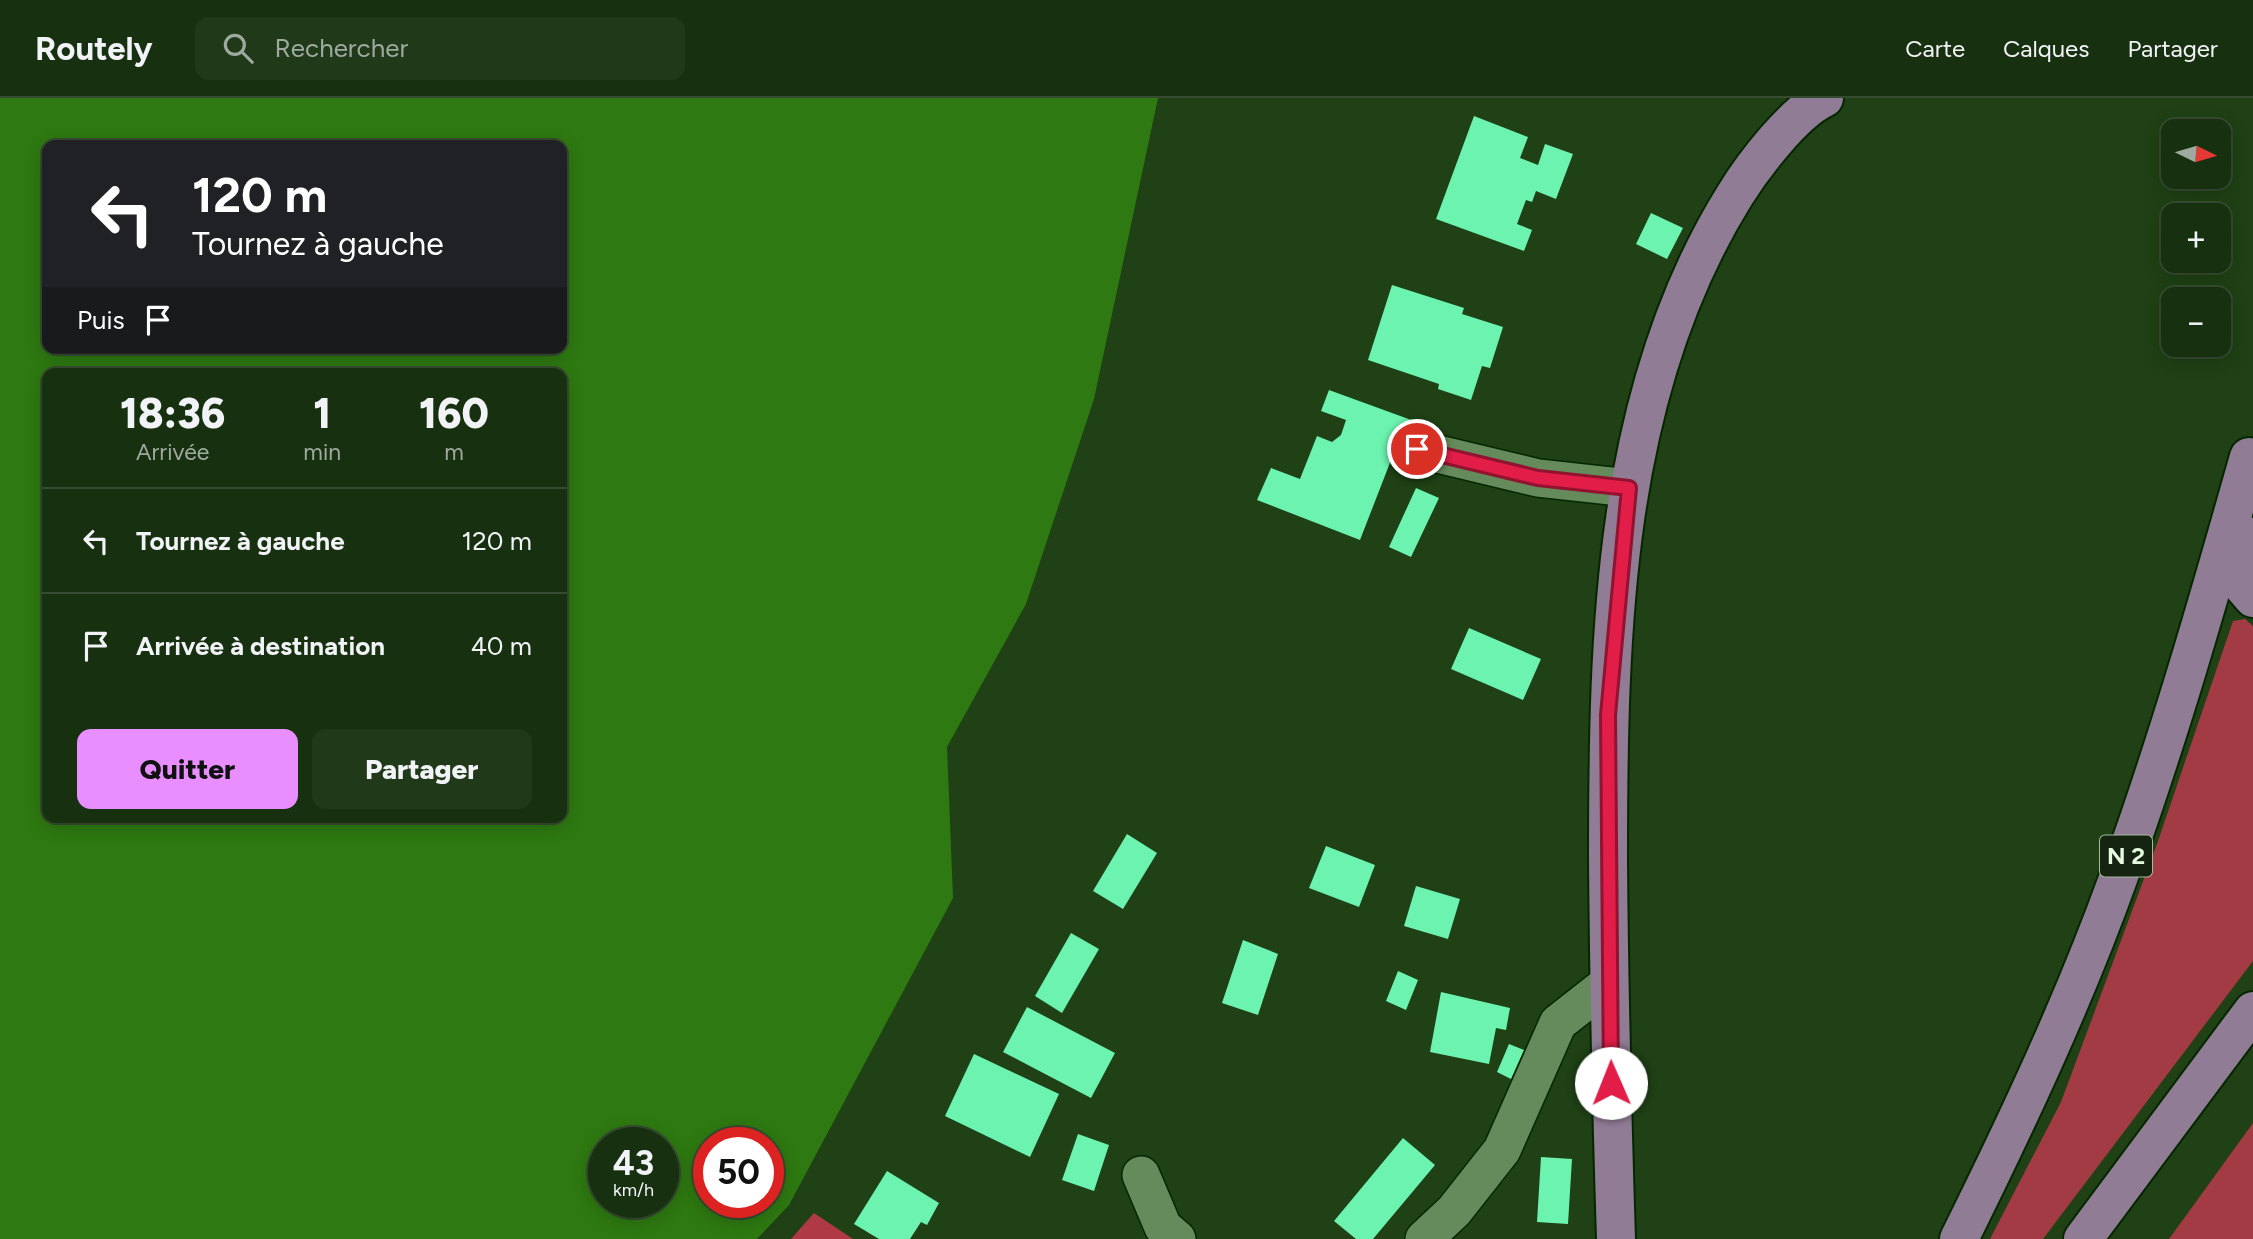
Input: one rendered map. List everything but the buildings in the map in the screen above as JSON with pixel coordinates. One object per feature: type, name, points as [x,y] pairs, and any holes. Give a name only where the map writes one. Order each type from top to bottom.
[{"type":"main road","points":[[1616,1239],[1609,983],[1608,715],[1629,488],[1637,441],[1664,346],[1709,237],[1757,160],[1824,98]]},
{"type":"main road","name":"N 2","points":[[2249,588],[2239,562],[2251,449]]},
{"type":"main road","name":"N 2","points":[[1959,1239],[2022,1112],[2077,984],[2150,788],[2199,635],[2251,449]]},
{"type":"main road","points":[[2199,635],[2220,602],[2249,588]]},
{"type":"main road","points":[[2083,1239],[2253,1011]]},
{"type":"street","points":[[1417,449],[1538,478],[1629,488]]},
{"type":"street","points":[[1424,1239],[1454,1211],[1502,1150],[1558,1023],[1609,983]]},
{"type":"street","points":[[1141,1175],[1163,1227],[1177,1239]]},
{"type":"shaded area","points":[[0,98],[1158,98],[1094,399],[1026,604],[947,747],[953,898],[784,1210],[784,1127],[693,1127],[693,1218],[777,1218],[757,1239],[0,1239]]},
{"type":"shaded area","points":[[2245,619],[2253,626],[2253,961],[2043,1239],[1990,1239],[2061,1102],[2158,841],[2233,621]]},
{"type":"shaded area","points":[[2253,1123],[2253,1239],[2169,1239]]},
{"type":"shaded area","points":[[814,1213],[853,1239],[791,1239]]},
{"type":"route","points":[[1417,449],[1538,478],[1629,488],[1608,715],[1611,1083]]}]
